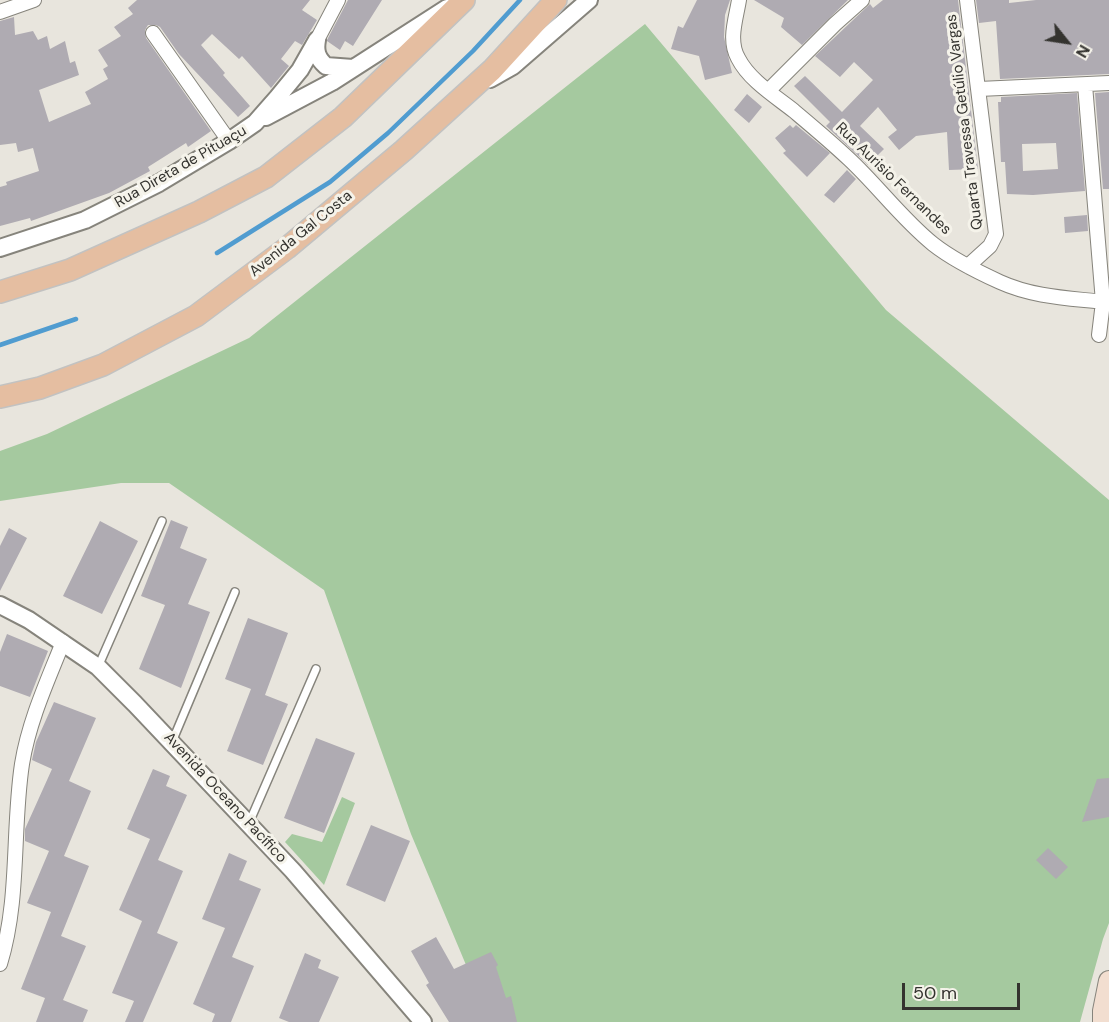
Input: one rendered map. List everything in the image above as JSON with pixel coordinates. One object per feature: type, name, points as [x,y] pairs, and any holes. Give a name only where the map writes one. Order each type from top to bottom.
[{"type":"main road","points":[[0,292],[70,270],[199,212],[266,177],[343,117],[462,0]]},
{"type":"main road","name":"Avenida Gal Costa","points":[[0,397],[70,379],[103,365],[196,316],[287,248],[404,150],[492,70],[556,0]]},
{"type":"main road","points":[[0,411],[48,394],[70,379]]},
{"type":"main road","points":[[1104,1022],[1103,1011],[1109,981]]},
{"type":"main road","points":[[1104,1022],[1109,1018]]},
{"type":"street","points":[[0,12],[34,0]]},
{"type":"street","name":"Rua Direta de Pituaçu","points":[[0,248],[85,220],[159,183],[255,123],[300,70],[338,0]]},
{"type":"street","points":[[255,123],[332,82],[462,0]]},
{"type":"street","points":[[466,94],[513,66],[589,0]]},
{"type":"street","name":"Rua Aurisio Fernandes","points":[[739,0],[733,36],[734,50],[739,60],[755,80],[849,159],[933,244],[969,266],[1019,290],[1043,296],[1106,302]]},
{"type":"street","points":[[768,91],[862,0]]},
{"type":"street","name":"Quarta Travessa Getúlio Vargas","points":[[967,0],[996,234],[990,246],[969,266]]},
{"type":"street","points":[[153,33],[229,141]]},
{"type":"street","points":[[317,40],[315,50],[317,56],[326,66],[352,68]]},
{"type":"street","points":[[979,89],[1109,83]]},
{"type":"street","points":[[1085,85],[1106,302],[1099,335]]},
{"type":"street","name":"Avenida Oceano Pacífico","points":[[0,605],[29,620],[98,667],[293,871],[423,1022]]},
{"type":"street","points":[[0,964],[9,928],[19,790],[27,740],[41,696],[63,642]]},
{"type":"lane","points":[[98,667],[162,521]]},
{"type":"lane","points":[[172,742],[235,592]]},
{"type":"lane","points":[[249,824],[316,669]]},
{"type":"green space","points":[[645,24],[886,310],[1109,500],[1109,923],[1080,1022],[490,1022],[411,834],[324,590],[169,483],[121,483],[0,501],[0,451],[47,434],[249,338]]},
{"type":"green space","points":[[342,797],[355,803],[324,885],[285,842],[292,834],[322,842]]},
{"type":"building","points":[[137,0],[310,0],[302,10],[317,20],[302,45],[295,41],[281,59],[289,66],[271,88],[242,56],[239,59],[212,34],[201,45],[250,106],[238,117],[179,54],[160,27],[148,25],[145,30],[146,38],[211,131],[188,147],[186,143],[148,167],[150,171],[109,193],[31,221],[30,218],[0,226],[0,187],[7,185],[6,182],[39,171],[33,148],[18,152],[16,143],[0,145],[0,21],[14,17],[15,35],[33,31],[38,40],[47,36],[50,49],[65,41],[70,63],[75,61],[79,75],[39,90],[49,122],[91,104],[85,92],[108,79],[103,69],[108,66],[98,50],[121,36],[114,27],[133,14],[128,8]]},
{"type":"building","points":[[348,0],[382,0],[353,46],[345,41],[340,50],[327,40]]},
{"type":"building","points":[[697,0],[730,0],[725,15],[724,37],[732,73],[705,80],[699,56],[671,49],[678,26],[683,28]]},
{"type":"building","points":[[754,0],[848,0],[802,45],[781,27],[784,18]]},
{"type":"building","points":[[883,0],[958,0],[978,169],[949,170],[947,132],[916,136],[899,150],[888,137],[897,130],[878,107],[860,126],[884,149],[868,165],[826,126],[830,122],[794,86],[805,76],[842,112],[873,80],[854,62],[840,77],[815,56],[870,4],[873,8]]},
{"type":"building","points":[[976,0],[1009,0],[1009,3],[1036,0],[1109,0],[1109,74],[1000,79],[996,21],[979,23]]},
{"type":"building","points":[[1109,92],[1109,189],[1103,189],[1095,93]]},
{"type":"building","points":[[1077,93],[1085,191],[1033,195],[1007,194],[1005,162],[1001,162],[998,102],[1001,102],[1001,97]],"holes":[[[1056,143],[1058,169],[1023,171],[1022,144]]]},
{"type":"building","points":[[747,94],[762,107],[749,123],[734,110]]},
{"type":"building","points":[[790,125],[793,128],[796,125],[830,153],[807,177],[783,153],[786,151],[775,138]]},
{"type":"building","points":[[847,170],[856,179],[834,203],[824,195]]},
{"type":"building","points":[[1087,215],[1088,231],[1065,233],[1064,217]]},
{"type":"building","points":[[171,520],[188,527],[180,548],[207,559],[188,604],[210,612],[181,688],[139,669],[165,605],[141,596]]},
{"type":"building","points":[[100,521],[138,541],[102,614],[63,596]]},
{"type":"building","points":[[9,528],[27,538],[0,591],[0,546]]},
{"type":"building","points":[[248,618],[288,633],[265,695],[288,704],[263,765],[227,751],[251,689],[225,679]]},
{"type":"building","points":[[7,634],[48,651],[30,697],[0,686],[0,652]]},
{"type":"building","points":[[54,702],[96,718],[69,781],[91,791],[64,856],[89,866],[61,936],[86,946],[63,1000],[88,1010],[83,1022],[36,1022],[45,998],[21,989],[51,912],[27,903],[49,851],[25,841],[25,829],[52,769],[32,760],[36,742]]},
{"type":"building","points":[[316,738],[355,753],[324,833],[284,818]]},
{"type":"building","points":[[153,769],[170,776],[166,786],[187,795],[158,860],[183,871],[157,933],[178,942],[143,1022],[125,1022],[134,1001],[112,993],[142,921],[119,910],[150,839],[127,829]]},
{"type":"building","points":[[1109,778],[1109,817],[1082,822],[1097,779]]},
{"type":"building","points":[[371,825],[410,841],[385,902],[346,885]]},
{"type":"building","points":[[1048,848],[1068,867],[1056,879],[1036,860]]},
{"type":"building","points":[[229,853],[247,861],[239,880],[261,889],[232,957],[254,966],[231,1022],[212,1022],[215,1014],[193,1004],[225,928],[202,919]]},
{"type":"building","points":[[436,937],[454,969],[491,952],[498,965],[496,967],[506,998],[511,996],[517,1022],[449,1022],[426,985],[429,983],[411,951]]},
{"type":"building","points":[[305,953],[321,960],[318,968],[339,977],[319,1022],[289,1022],[279,1018]]},
{"type":"waterway","points":[[217,253],[330,182],[388,133],[473,51],[520,0]]},
{"type":"waterway","points":[[0,345],[76,319]]}]
